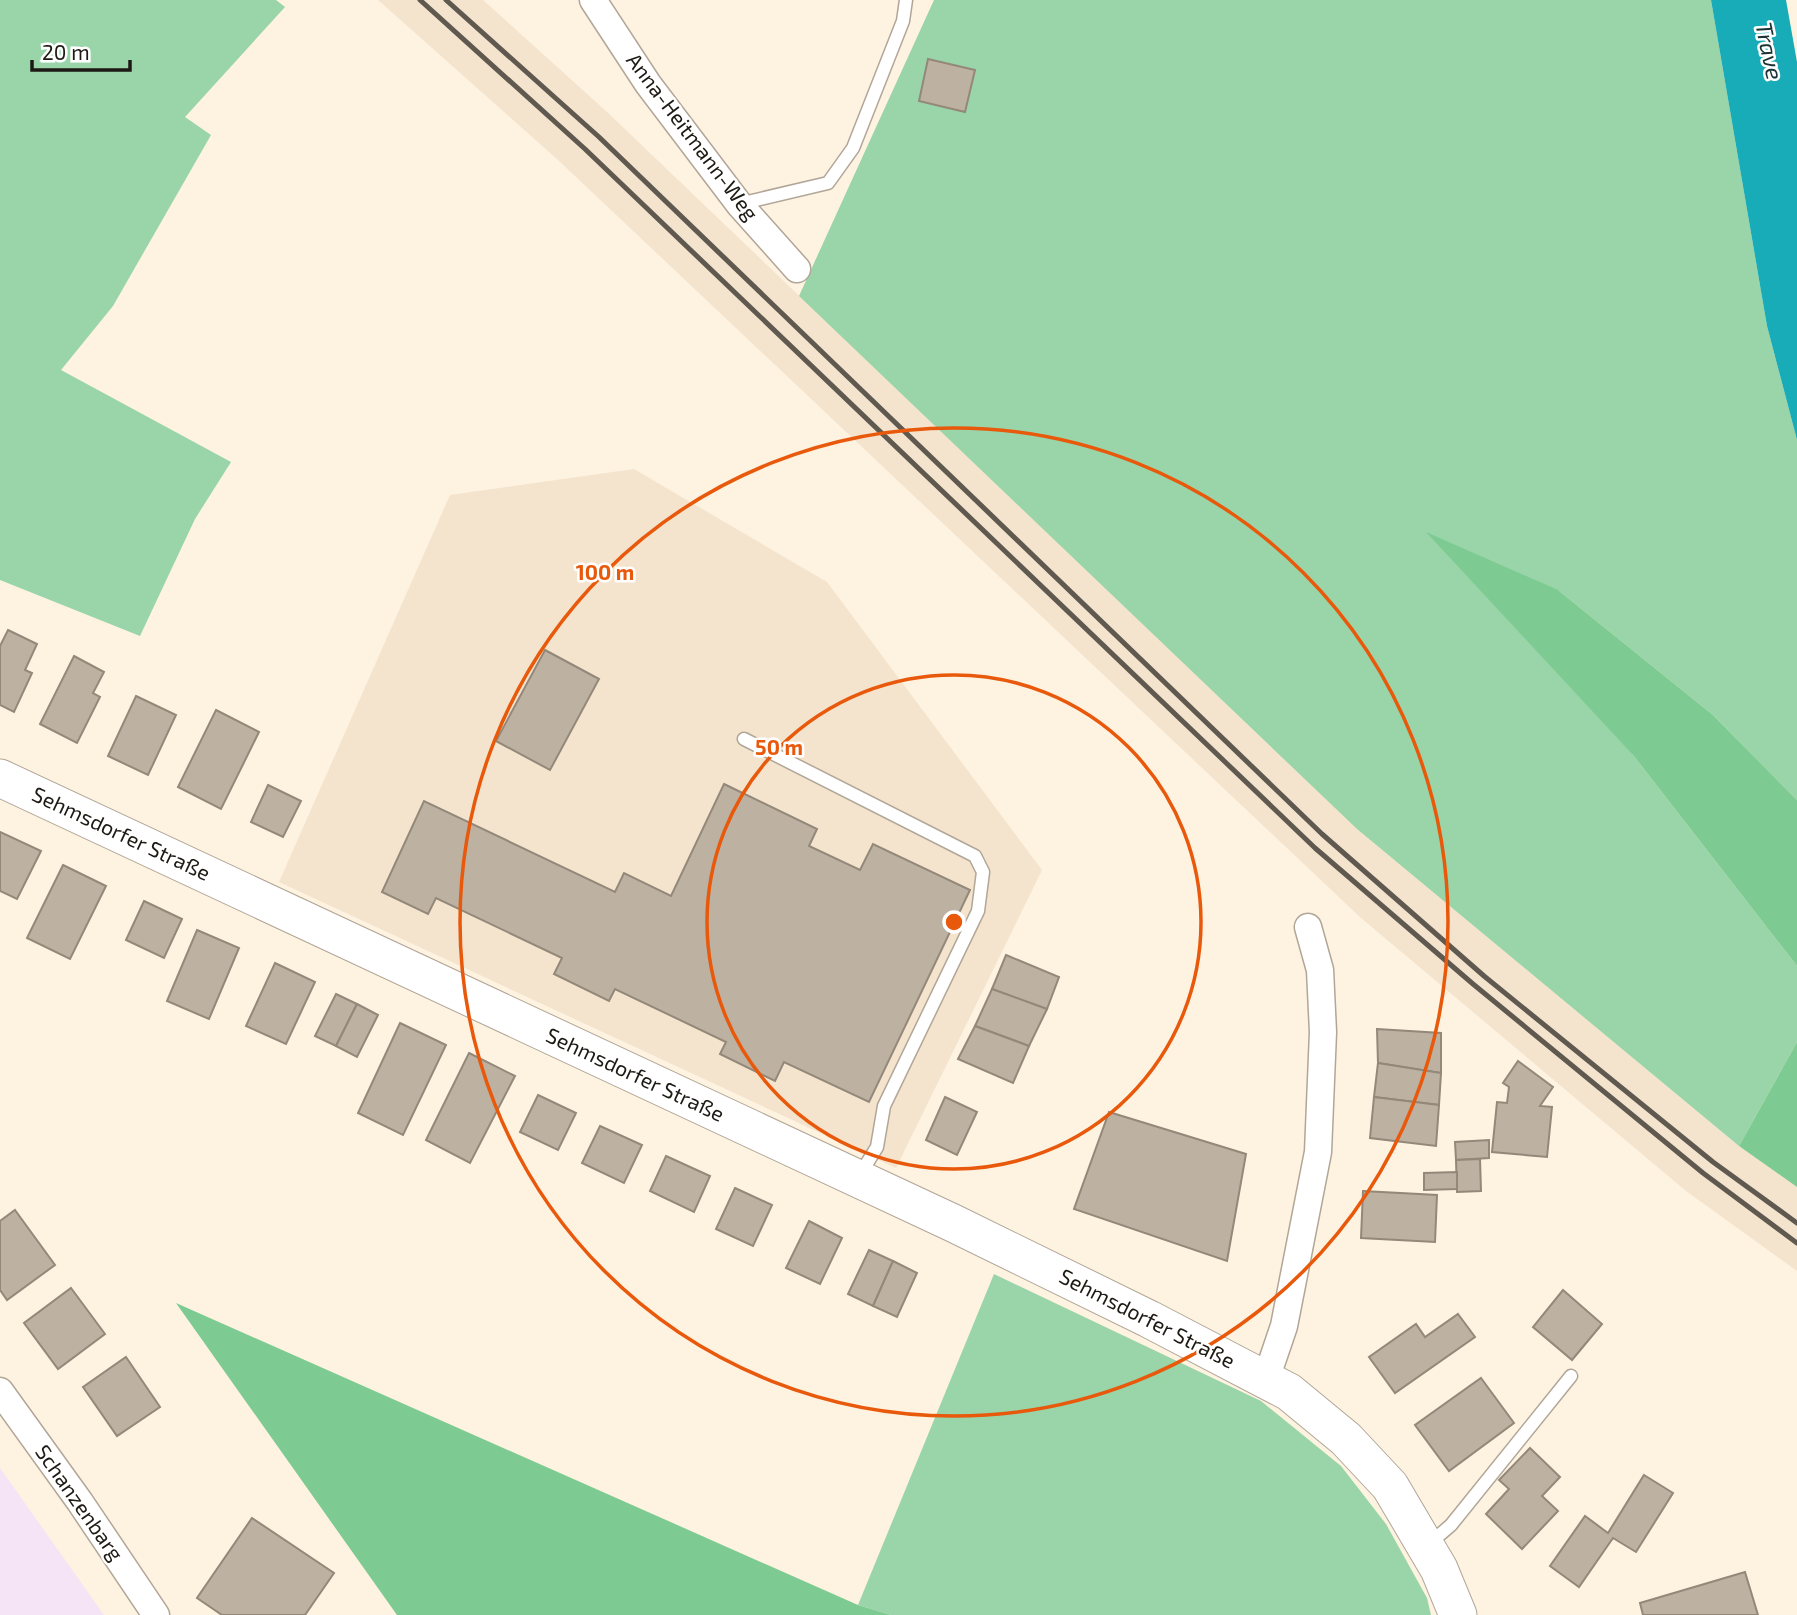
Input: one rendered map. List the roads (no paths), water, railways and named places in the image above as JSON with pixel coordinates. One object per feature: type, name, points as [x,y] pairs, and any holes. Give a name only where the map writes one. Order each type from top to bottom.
[{"type":"main road","name":"Sehmsdorfer Straße","points":[[0,778],[1149,1319],[1289,1392],[1314,1411],[1390,1486],[1426,1546],[1458,1615]]},
{"type":"street","name":"Anna-Heitmann-Weg","points":[[593,0],[648,84],[738,204],[797,269]]},
{"type":"street","points":[[1266,1379],[1284,1326],[1318,1153],[1323,1032],[1320,970],[1308,927]]},
{"type":"street","name":"Schanzenbarg","points":[[0,1391],[80,1502],[156,1615]]},
{"type":"lane","points":[[738,204],[828,183],[853,148],[904,21],[906,0]]},
{"type":"lane","points":[[744,739],[975,856],[983,872],[978,911],[884,1106],[877,1147],[857,1180]]},
{"type":"lane","points":[[1426,1546],[1451,1525],[1571,1376]]},
{"type":"water","name":"Trave","points":[[1711,0],[1786,0],[1797,62],[1797,440],[1767,326]]},
{"type":"railway","points":[[420,0],[585,149],[1315,848],[1473,984],[1703,1173],[1797,1243]]},
{"type":"railway","points":[[446,0],[599,137],[1322,834],[1484,976],[1713,1162],[1797,1223]]}]
